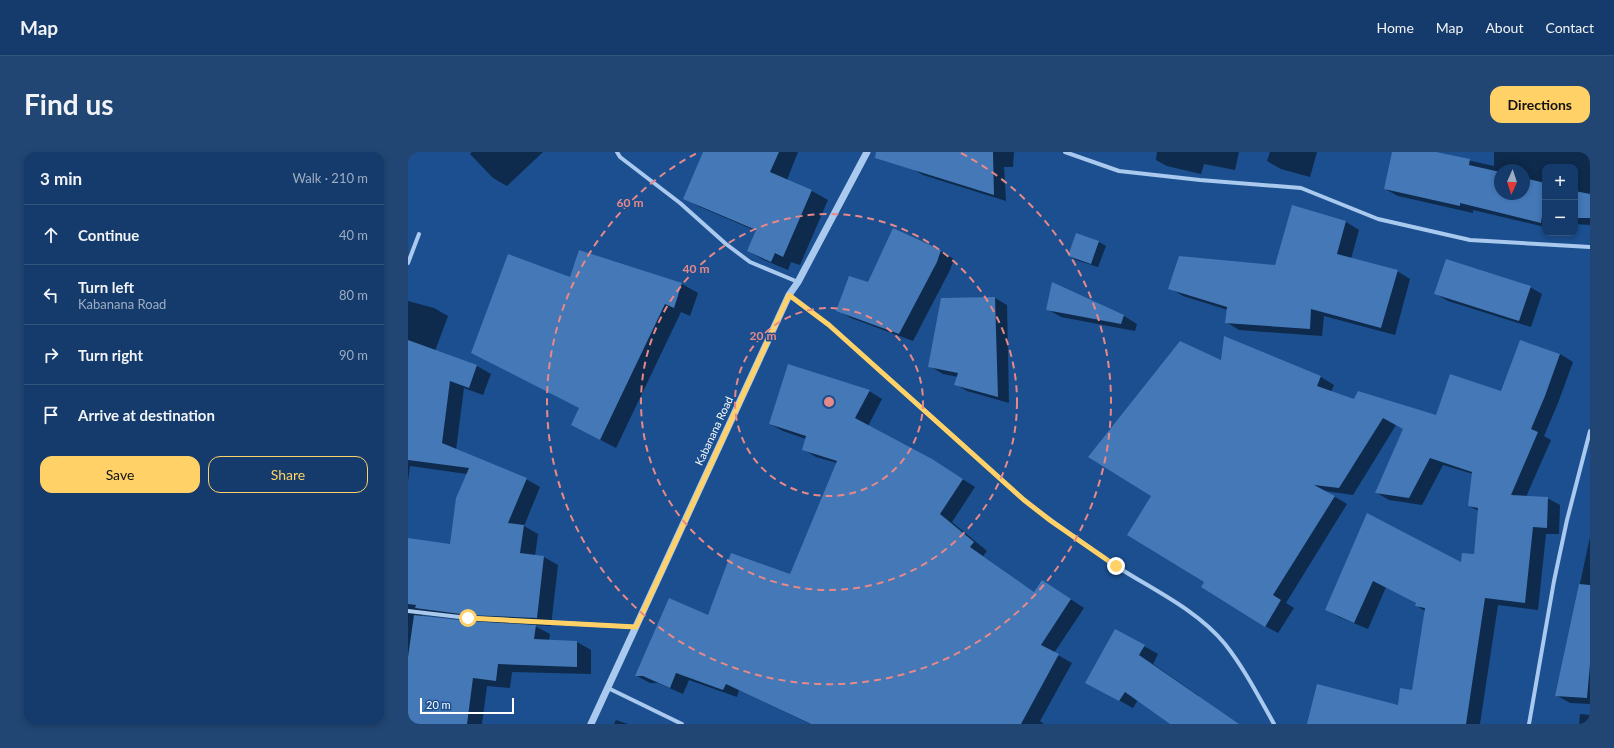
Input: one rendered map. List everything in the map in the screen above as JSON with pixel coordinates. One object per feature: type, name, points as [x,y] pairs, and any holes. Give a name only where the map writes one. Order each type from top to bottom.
[{"type":"street","points":[[617,152],[620,157],[680,203],[726,244],[750,262],[798,282]]},
{"type":"street","name":"Kabanana Road","points":[[591,724],[789,295],[798,282],[867,152]]},
{"type":"street","points":[[1065,152],[1119,171],[1200,180],[1301,188],[1378,219],[1470,240],[1590,247]]},
{"type":"street","points":[[408,263],[419,234]]},
{"type":"street","points":[[789,295],[829,325],[1024,500],[1051,521],[1116,566],[1184,608],[1204,623],[1224,643],[1247,676],[1274,724]]},
{"type":"street","points":[[1529,724],[1554,581],[1567,520],[1590,431]]},
{"type":"street","points":[[408,611],[468,618],[636,627]]},
{"type":"street","points":[[608,688],[682,724]]},
{"type":"building","points":[[703,152],[779,152],[770,172],[812,190],[783,257],[775,253],[771,262],[747,251],[756,230],[683,199]]},
{"type":"building","points":[[876,152],[993,152],[994,195],[875,158]]},
{"type":"building","points":[[1392,152],[1436,152],[1470,159],[1469,165],[1494,171],[1494,200],[1530,200],[1530,179],[1542,182],[1541,223],[1460,203],[1460,206],[1384,189]]},
{"type":"building","points":[[1578,192],[1590,194],[1590,218],[1578,218]]},
{"type":"building","points":[[1292,205],[1346,221],[1337,254],[1398,270],[1381,328],[1311,309],[1310,329],[1225,323],[1227,307],[1168,289],[1179,256],[1275,265]]},
{"type":"building","points":[[893,228],[941,250],[937,262],[899,334],[836,311],[849,276],[868,282]]},
{"type":"building","points":[[1076,233],[1099,241],[1091,264],[1068,256]]},
{"type":"building","points":[[579,250],[682,283],[674,308],[665,304],[600,440],[571,425],[579,408],[471,353],[508,254],[570,277]]},
{"type":"building","points":[[1446,259],[1531,286],[1519,321],[1434,294]]},
{"type":"building","points":[[1052,282],[1124,315],[1121,324],[1046,310]]},
{"type":"building","points":[[995,297],[998,397],[954,385],[958,373],[928,367],[941,298]]},
{"type":"building","points":[[1224,336],[1321,376],[1317,386],[1354,399],[1358,391],[1436,415],[1450,374],[1501,391],[1520,340],[1560,354],[1531,429],[1538,432],[1511,495],[1548,497],[1547,528],[1533,527],[1525,603],[1485,598],[1466,724],[1307,724],[1317,684],[1398,705],[1400,688],[1412,690],[1425,608],[1415,606],[1416,603],[1373,581],[1354,623],[1325,610],[1367,513],[1461,562],[1462,553],[1474,554],[1478,508],[1468,506],[1472,472],[1430,458],[1409,498],[1375,493],[1403,429],[1383,418],[1339,488],[1314,485],[1335,496],[1273,595],[1281,600],[1265,627],[1201,587],[1204,582],[1127,535],[1151,496],[1088,457],[1180,341],[1221,360]]},
{"type":"building","points":[[408,340],[477,365],[469,388],[450,381],[442,443],[527,478],[508,523],[524,525],[520,553],[544,556],[537,618],[468,615],[415,608],[416,605],[408,604],[408,538],[450,544],[456,498],[469,468],[408,460]]},
{"type":"building","points":[[788,364],[870,390],[855,418],[932,459],[963,479],[940,514],[974,542],[970,547],[1034,592],[1042,580],[1071,599],[1041,645],[1059,654],[1021,724],[811,724],[726,684],[723,690],[676,673],[670,688],[643,676],[635,676],[669,598],[708,615],[731,553],[790,574],[837,461],[802,450],[806,436],[769,424]]},
{"type":"building","points":[[1579,584],[1590,585],[1590,664],[1587,698],[1555,696]]},
{"type":"building","points":[[414,615],[468,621],[536,625],[534,639],[577,641],[577,667],[498,664],[496,681],[473,678],[467,724],[408,724],[408,657]]},
{"type":"building","points":[[1115,629],[1145,645],[1139,655],[1239,724],[1170,724],[1125,692],[1119,701],[1085,683]]},
{"type":"route","points":[[468,618],[636,627],[789,295],[829,325],[1024,500],[1051,521],[1116,566]]}]
